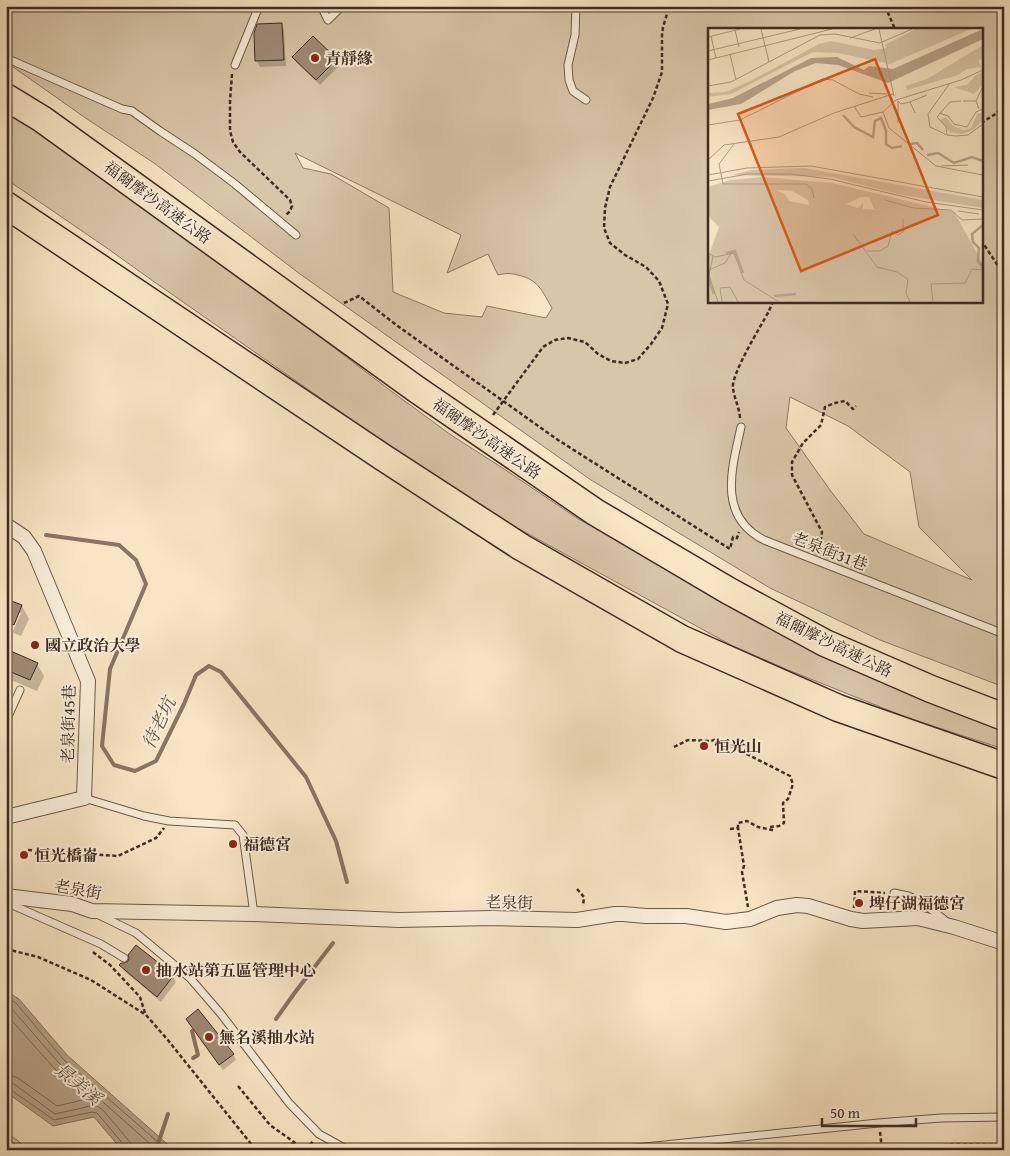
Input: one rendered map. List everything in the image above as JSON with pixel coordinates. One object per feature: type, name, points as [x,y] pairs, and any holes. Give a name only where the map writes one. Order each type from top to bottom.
[{"type":"highway","points":[[6,92],[42,119]]},
{"type":"highway","name":"福爾摩沙高速公路","points":[[6,97],[42,119],[416,390],[594,512],[729,592],[825,643],[931,689],[1004,717]]},
{"type":"highway","points":[[6,205],[440,495],[521,547],[674,634],[838,708],[1004,766]]},
{"type":"street","name":"老泉街45巷","points":[[8,526],[24,537],[34,551],[88,682],[84,798]]},
{"type":"street","points":[[6,817],[84,798]]},
{"type":"street","name":"老泉街","points":[[6,896],[72,904],[92,911],[254,914],[399,920],[492,918],[586,919],[623,914],[699,917],[726,922],[750,919],[777,908],[797,905],[808,906],[863,921],[918,918],[1004,943]]},
{"type":"lane","points":[[235,65],[259,6]]},
{"type":"lane","points":[[321,6],[328,20],[342,6]]},
{"type":"lane","points":[[576,6],[574,35],[568,65],[569,80],[573,91],[586,100]]},
{"type":"lane","points":[[6,58],[122,109],[132,111],[196,154],[296,235]]},
{"type":"lane","name":"老泉街31巷","points":[[741,427],[732,469],[731,494],[743,523],[756,536],[1004,634]]},
{"type":"lane","points":[[6,722],[20,690]]},
{"type":"lane","points":[[84,798],[144,816],[169,821],[234,825],[243,835],[254,914]]},
{"type":"lane","points":[[894,893],[922,902],[954,927]]},
{"type":"lane","points":[[6,900],[10,904],[101,944],[124,958]]},
{"type":"lane","points":[[92,911],[136,933],[190,978],[289,1103],[319,1134],[348,1150]]},
{"type":"lane","points":[[616,1150],[878,1123],[941,1118],[1004,1117]]},
{"type":"path","points":[[493,415],[543,347],[555,340],[568,338],[585,342],[598,354],[611,361],[625,363],[638,359],[662,328],[668,304],[659,281],[646,267],[625,255],[610,243],[604,228],[605,208],[610,187],[654,98],[662,72],[662,27],[667,14],[665,6]]},
{"type":"path","points":[[885,6],[895,28]]},
{"type":"path","points":[[235,65],[230,101],[230,132],[240,152],[290,200],[292,206],[290,211],[279,221]]},
{"type":"path","points":[[982,122],[998,113],[1004,105]]},
{"type":"path","points":[[982,240],[1004,275]]},
{"type":"path","points":[[344,303],[359,296],[399,327],[558,440],[730,549],[733,537],[737,538],[743,523]]},
{"type":"path","points":[[741,427],[740,408],[733,387],[735,374],[773,302]]},
{"type":"path","points":[[824,564],[820,546],[822,532],[792,475],[792,462],[803,443],[820,425],[825,407],[845,401],[854,407]]},
{"type":"path","points":[[674,747],[688,740],[711,741],[717,738],[790,776],[793,784],[788,799],[783,803],[784,823],[779,826],[770,827],[772,830],[747,822],[738,823],[744,866],[742,872],[747,902]]},
{"type":"path","points":[[28,850],[118,856],[156,838],[169,821]]},
{"type":"path","points":[[730,829],[738,828]]},
{"type":"path","points":[[577,890],[584,897],[582,907],[586,919]]},
{"type":"path","points":[[854,912],[854,892],[894,893]]},
{"type":"path","points":[[88,948],[110,965],[140,997],[146,1015]]},
{"type":"path","points":[[6,949],[38,957],[91,980],[146,1015],[256,1150]]},
{"type":"path","points":[[238,1086],[270,1126],[294,1142],[299,1150]]},
{"type":"path","points":[[878,1123],[884,1150],[956,1144],[1004,1145]]},
{"type":"path","points":[[6,1140],[19,1150]]},
{"type":"path","points":[[285,1150],[294,1142]]},
{"type":"shaded area","points":[[6,6],[1004,6],[1004,687],[880,640],[770,588],[591,480],[300,274],[154,163],[6,62]],"holes":[[[295,153],[461,235],[447,273],[488,254],[498,275],[513,274],[531,280],[539,287],[552,308],[546,318],[487,306],[482,317],[444,313],[393,292],[389,208],[331,174],[303,168]],[[790,397],[848,426],[910,472],[919,527],[972,580],[864,534],[786,428]]]},
{"type":"shaded area","points":[[6,112],[51,141],[273,301],[451,435],[580,520],[1004,728],[1004,749],[908,718],[731,645],[512,525],[422,469],[6,179]]},
{"type":"shaded area","points":[[6,1133],[17,1140],[28,1150],[6,1150]]},
{"type":"water","name":"景美溪","points":[[6,991],[19,999],[67,1055],[174,1150],[122,1150],[94,1117],[53,1126],[6,1092]]},
{"type":"building","points":[[282,23],[284,60],[255,61],[254,33],[257,24]]},
{"type":"building","name":"青靜緣","points":[[313,36],[337,59],[316,80],[292,57]]},
{"type":"building","points":[[6,599],[22,605],[14,625],[6,621]]},
{"type":"building","points":[[6,649],[38,663],[30,680],[6,670]]},
{"type":"building","name":"抽水站第五區管理中心","points":[[136,945],[174,975],[157,997],[119,965],[128,961],[128,955]]},
{"type":"building","name":"無名溪抽水站","points":[[198,1009],[234,1054],[219,1065],[186,1019]]},
{"type":"waterway","name":"待老坑","points":[[46,535],[119,545],[136,560],[146,584],[110,669],[102,746],[114,765],[135,771],[156,761],[196,675],[209,666],[221,672],[306,777],[336,841],[347,882]]},
{"type":"waterway","name":"待老坑","points":[[276,1019],[333,943]]},
{"type":"waterway","name":"待老坑","points":[[192,1031],[198,1055],[193,1058]]},
{"type":"waterway","name":"待老坑","points":[[156,1150],[168,1114]]},
{"type":"place","name":"青靜緣","points":[[315,58]]},
{"type":"place","name":"國立政治大學","points":[[35,645]]},
{"type":"place","name":"恒光山","points":[[704,746]]},
{"type":"place","name":"福德宮","points":[[233,844]]},
{"type":"place","name":"恒光橋崙","points":[[24,855]]},
{"type":"place","name":"埤仔湖福德宮","points":[[859,903]]},
{"type":"place","name":"抽水站第五區管理中心","points":[[146,970]]},
{"type":"place","name":"無名溪抽水站","points":[[209,1037]]}]
